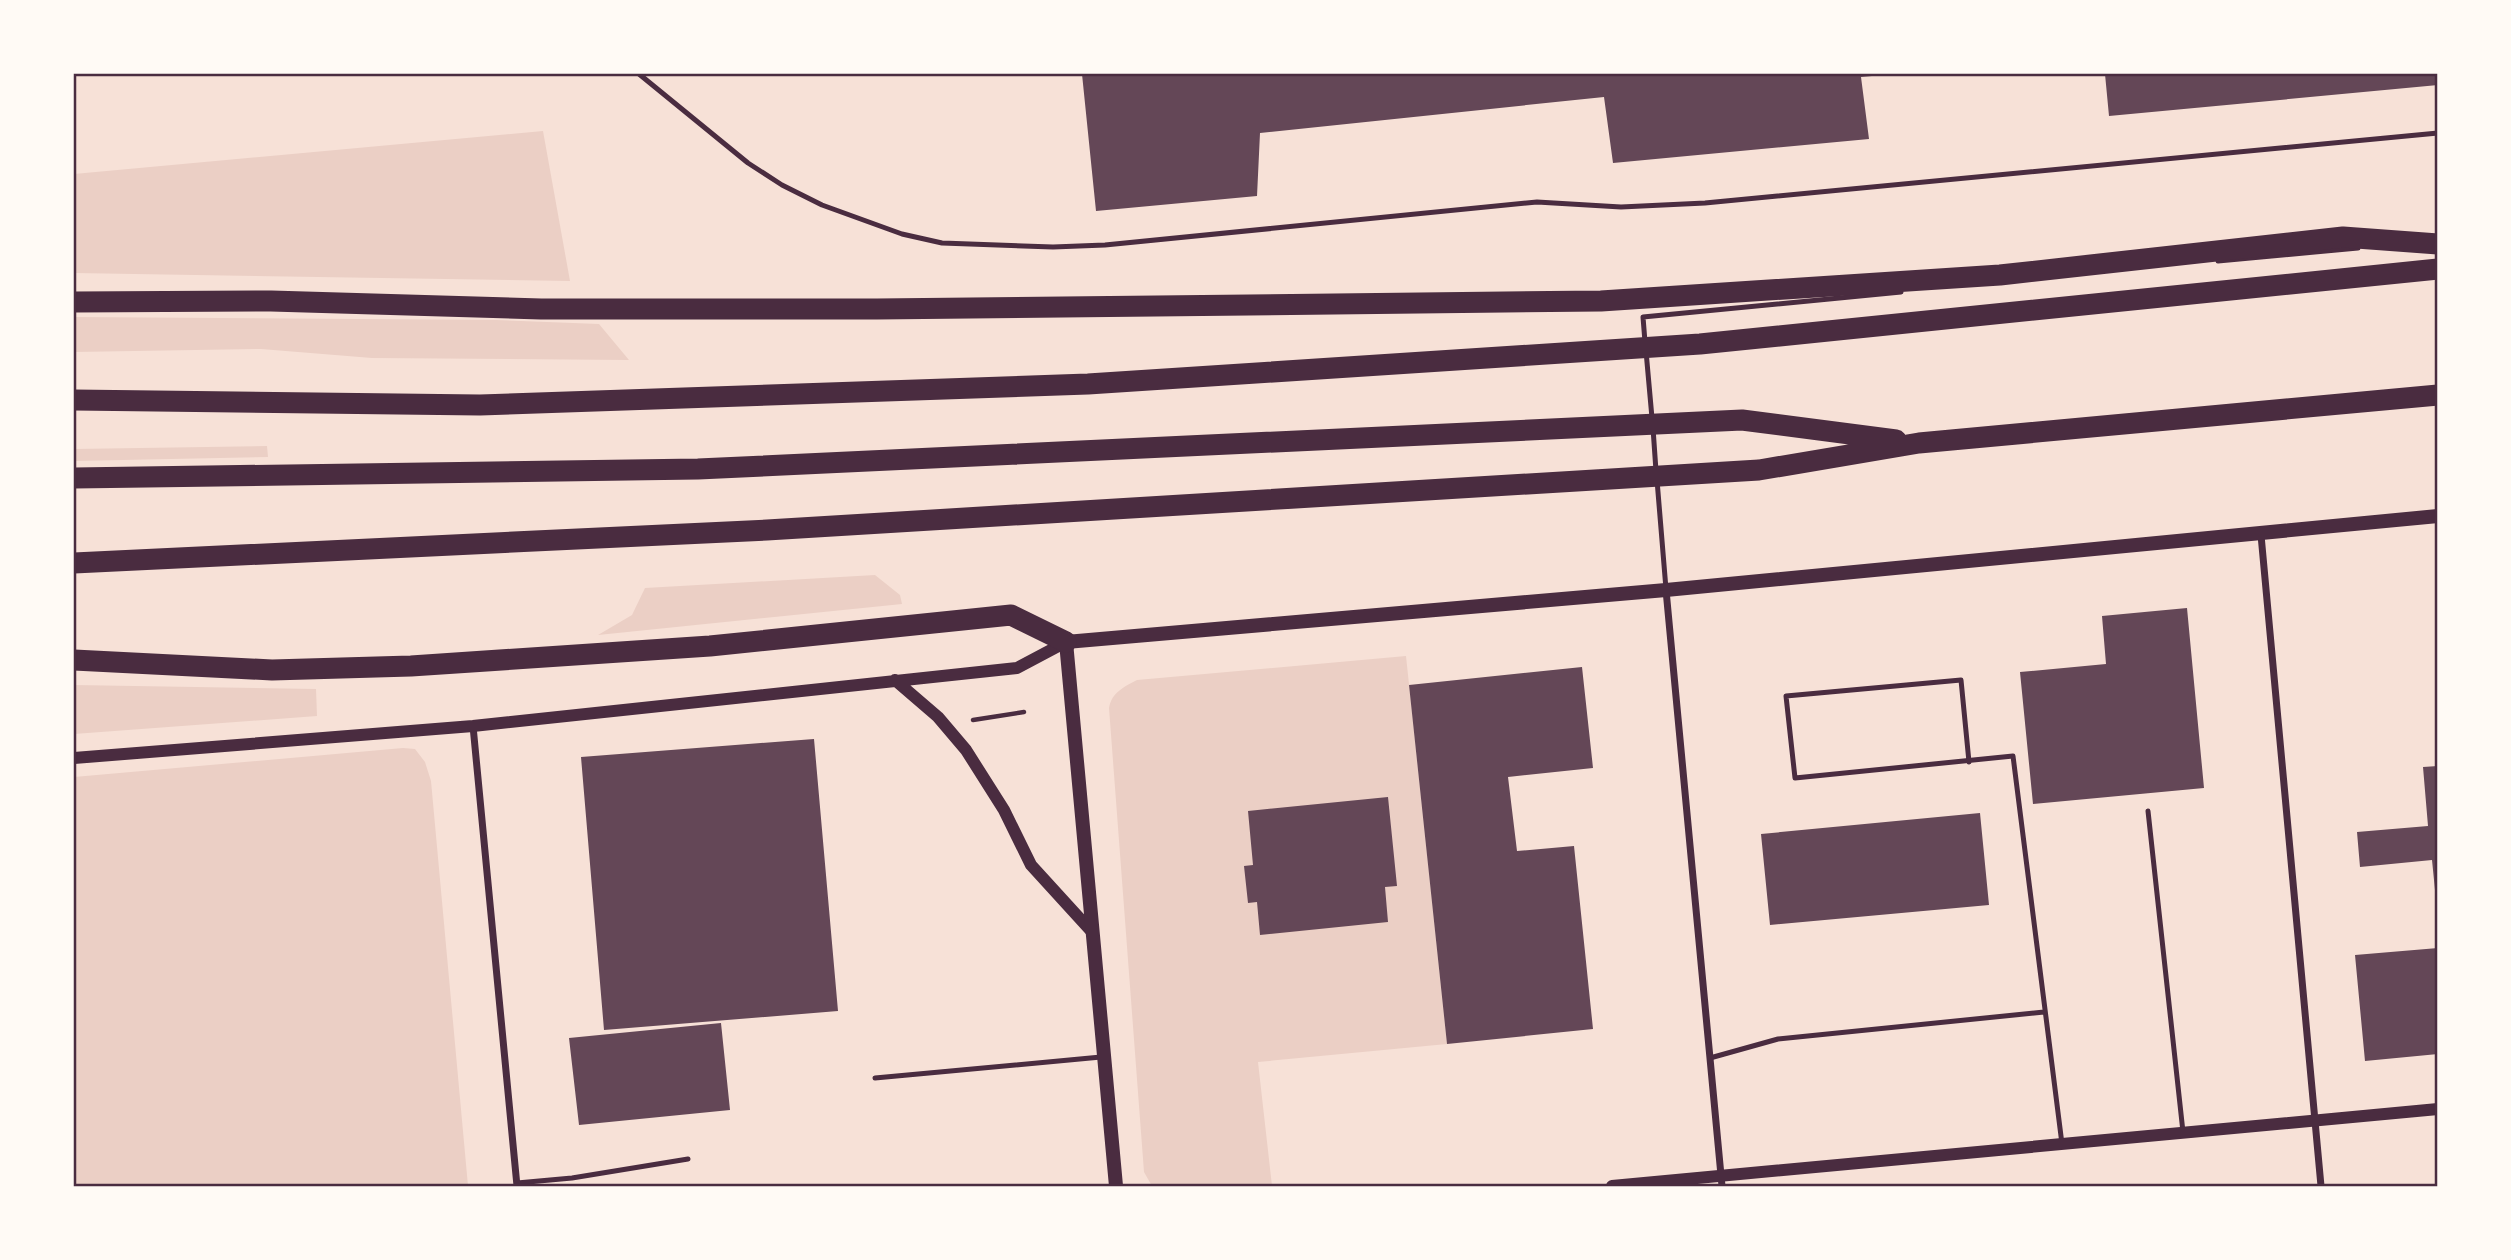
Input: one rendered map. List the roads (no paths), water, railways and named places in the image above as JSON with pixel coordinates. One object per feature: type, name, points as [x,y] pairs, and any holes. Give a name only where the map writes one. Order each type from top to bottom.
[{"type":"highway","points":[[74,302],[271,301],[541,309],[877,309],[1601,301],[2000,275],[2343,237],[2438,242]]},
{"type":"highway","points":[[74,400],[480,405],[1088,384],[1686,345],[2438,269]]},
{"type":"highway","points":[[74,564],[767,530],[1759,470],[1919,443],[2438,395]]},
{"type":"highway","points":[[74,478],[698,469],[1742,420],[1919,443]]},
{"type":"highway","points":[[74,660],[272,670],[411,666],[710,646],[1011,615],[1066,642]]},
{"type":"main road","points":[[1116,1186],[1066,642],[1666,590],[2438,516]]},
{"type":"street","points":[[2261,535],[2321,1186]]},
{"type":"street","points":[[1666,590],[1722,1181]]},
{"type":"street","points":[[74,758],[473,726],[1017,668],[1066,642]]},
{"type":"street","points":[[895,680],[938,717],[965,750],[1004,810],[1031,864],[1093,933]]},
{"type":"street","points":[[473,726],[517,1185]]},
{"type":"street","points":[[1612,1186],[1722,1181],[2062,1144],[2438,1109]]},
{"type":"lane","points":[[639,74],[748,163],[782,185],[822,205],[902,234],[942,243],[1028,247],[1105,245],[1537,202],[1621,207],[1705,204],[2438,133]]},
{"type":"lane","points":[[2215,262],[2438,242]]},
{"type":"lane","points":[[1964,286],[2075,275]]},
{"type":"lane","points":[[1666,590],[1643,317],[1908,291]]},
{"type":"lane","points":[[1969,762],[1961,680],[1786,696],[1795,778],[1969,762],[2013,756],[2062,1144]]},
{"type":"lane","points":[[2148,811],[2183,1132]]},
{"type":"lane","points":[[1710,1058],[1778,1039],[2045,1012]]},
{"type":"lane","points":[[874,1078],[1104,1056]]},
{"type":"lane","points":[[517,1185],[688,1159]]}]
